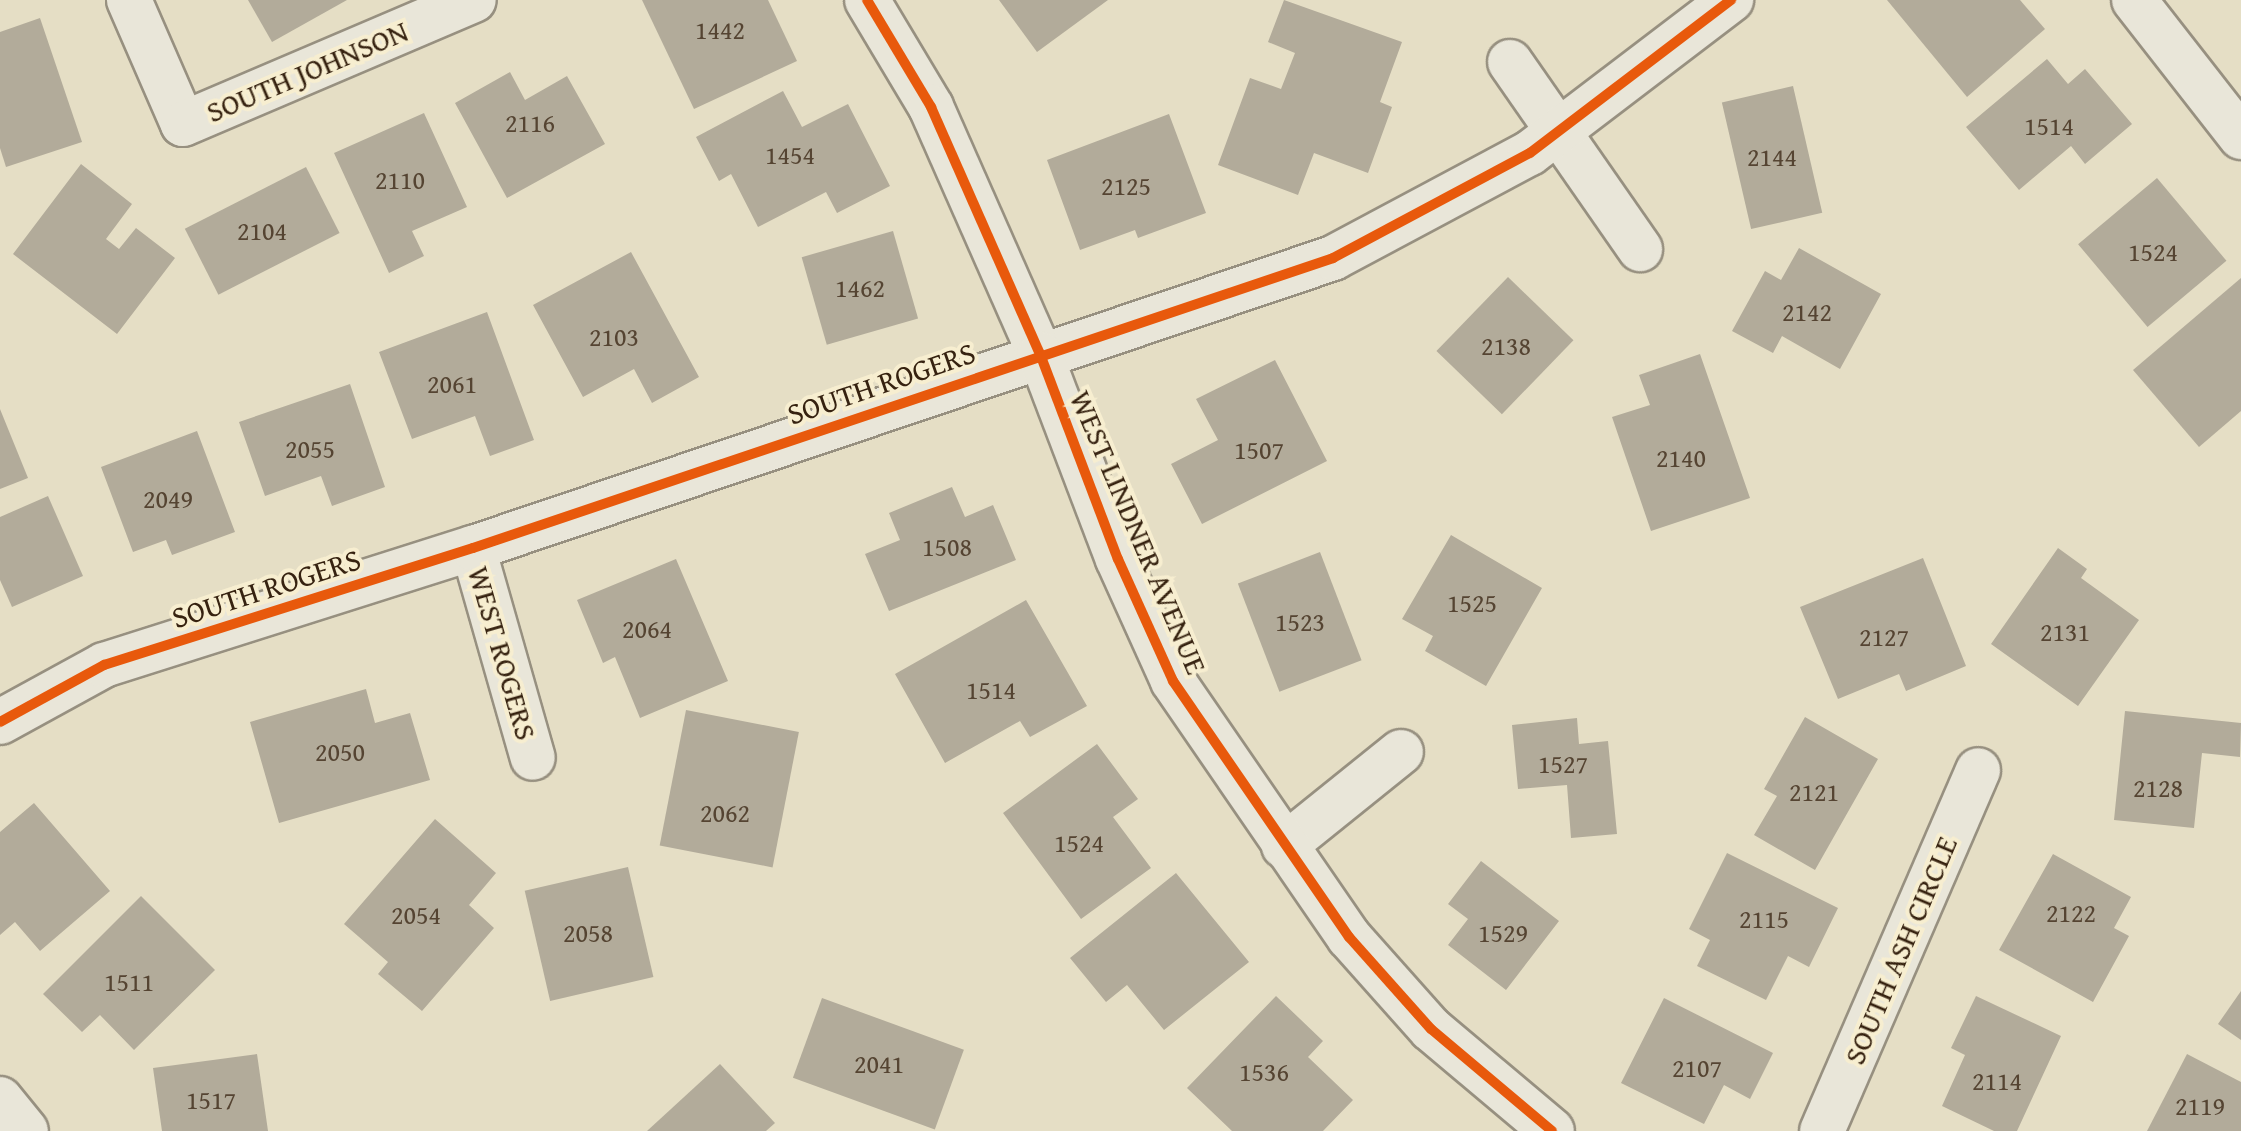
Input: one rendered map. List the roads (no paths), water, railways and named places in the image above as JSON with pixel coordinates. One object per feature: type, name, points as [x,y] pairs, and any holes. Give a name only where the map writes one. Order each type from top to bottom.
[{"type":"street","name":"SOUTH JOHNSON","points":[[129,0],[183,124],[474,0]]},
{"type":"street","name":"WEST LINDNER AVENUE","points":[[867,0],[931,107],[1040,354],[1118,559],[1173,681],[1349,937],[1431,1029],[1552,1131]]},
{"type":"street","name":"SOUTH ROGERS","points":[[0,721],[104,665],[473,548],[1040,354],[1333,258],[1530,153],[1731,0]]},
{"type":"street","points":[[2134,0],[2241,137]]},
{"type":"street","points":[[1510,62],[1555,133],[1640,249]]},
{"type":"street","name":"WEST ROGERS","points":[[473,548],[533,758]]},
{"type":"street","points":[[1284,846],[1401,752]]},
{"type":"street","name":"SOUTH ASH CIRCLE","points":[[1822,1131],[1978,770]]},
{"type":"street","points":[[0,1099],[26,1131]]}]
